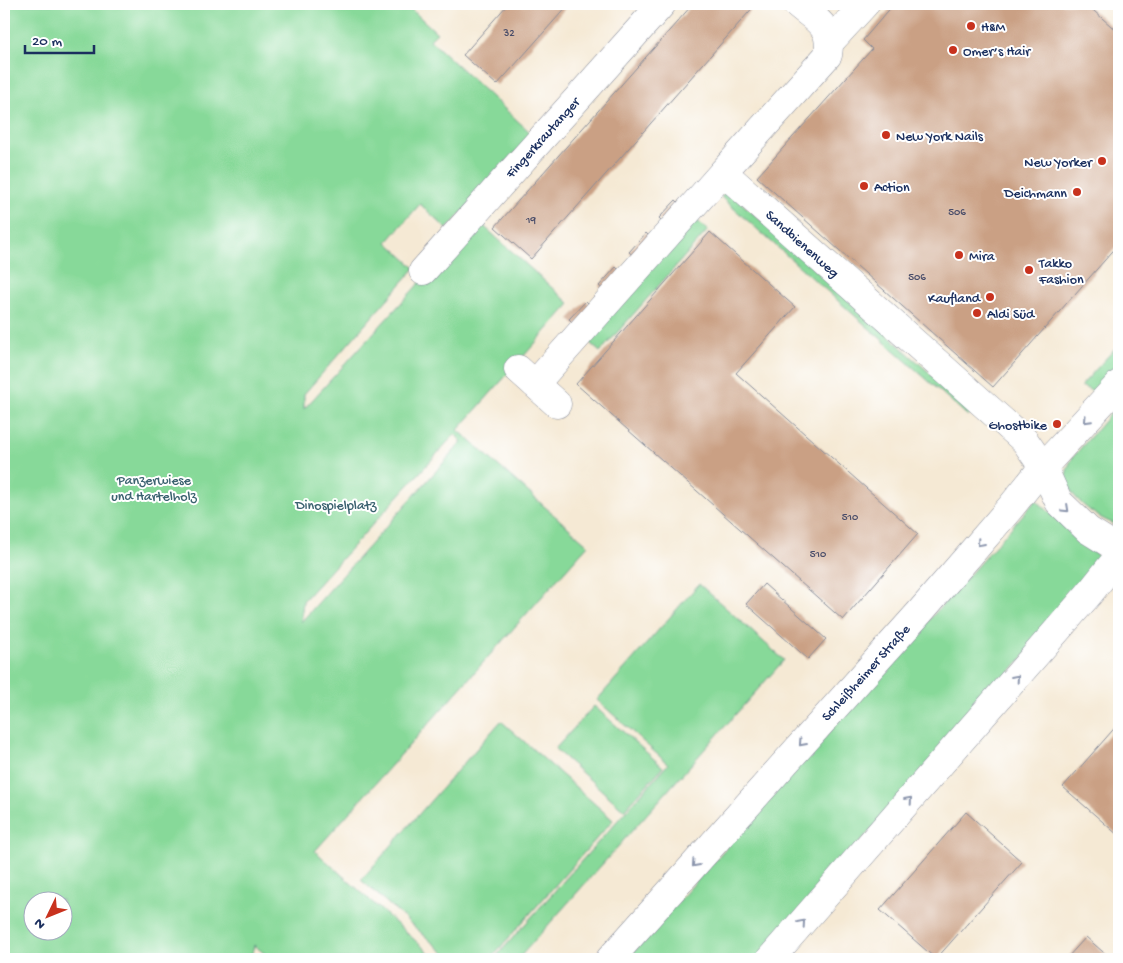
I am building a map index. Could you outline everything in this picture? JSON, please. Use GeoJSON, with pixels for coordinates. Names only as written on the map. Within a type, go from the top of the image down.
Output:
{"type":"FeatureCollection","features":[{"type":"Feature","properties":{"kind":"street","name":"Fingerkrautanger"},"geometry":{"type":"LineString","coordinates":[[423,271],[662,4]]}},
{"type":"Feature","properties":{"kind":"street"},"geometry":{"type":"LineString","coordinates":[[557,404],[526,376],[723,172],[828,55],[830,42],[828,30],[797,4]]}},
{"type":"Feature","properties":{"kind":"street"},"geometry":{"type":"LineString","coordinates":[[830,42],[865,4]]}},
{"type":"Feature","properties":{"kind":"street","name":"Sandbienenweg"},"geometry":{"type":"LineString","coordinates":[[723,172],[1025,441],[1043,467],[1058,502],[1088,530],[1112,545],[1119,546]]}},
{"type":"Feature","properties":{"kind":"street","name":"Schleißheimer Straße"},"geometry":{"type":"LineString","coordinates":[[610,959],[965,560],[1043,467],[1119,384]]}},
{"type":"Feature","properties":{"kind":"street"},"geometry":{"type":"LineString","coordinates":[[770,959],[1088,595],[1119,556]]}},
{"type":"Feature","properties":{"kind":"green space","name":"Panzerwiese und Hartelholz"},"geometry":{"type":"Polygon","coordinates":[[[4,4],[417,4],[412,10],[437,33],[430,40],[532,134],[447,229],[420,204],[387,242],[415,268],[304,394],[304,409],[477,220],[570,304],[458,430],[588,545],[315,851],[436,959],[271,959],[254,945],[251,959],[4,959],[4,4]],[[455,434],[303,601],[301,622],[462,442],[455,434]]]}},
{"type":"Feature","properties":{"kind":"green space"},"geometry":{"type":"Polygon","coordinates":[[[727,190],[973,412],[968,416],[721,197],[727,190]]]}},
{"type":"Feature","properties":{"kind":"green space"},"geometry":{"type":"Polygon","coordinates":[[[695,219],[708,230],[600,352],[591,344],[590,338],[695,219]]]}},
{"type":"Feature","properties":{"kind":"green space"},"geometry":{"type":"Polygon","coordinates":[[[1119,344],[1119,369],[1099,394],[1081,386],[1119,344]]]}},
{"type":"Feature","properties":{"kind":"green space"},"geometry":{"type":"Polygon","coordinates":[[[1119,404],[1119,525],[1096,515],[1082,504],[1071,490],[1066,477],[1073,457],[1119,404]]]}},
{"type":"Feature","properties":{"kind":"green space"},"geometry":{"type":"Polygon","coordinates":[[[1036,500],[1106,563],[757,959],[627,959],[1036,500]]]}},
{"type":"Feature","properties":{"kind":"green space"},"geometry":{"type":"Polygon","coordinates":[[[699,584],[784,660],[518,959],[494,959],[668,764],[597,700],[699,584]]]}},
{"type":"Feature","properties":{"kind":"green space"},"geometry":{"type":"Polygon","coordinates":[[[594,706],[663,767],[624,810],[555,749],[594,706]]]}},
{"type":"Feature","properties":{"kind":"green space"},"geometry":{"type":"Polygon","coordinates":[[[501,721],[613,820],[490,959],[451,959],[361,880],[501,721]]]}},
{"type":"Feature","properties":{"kind":"building"},"geometry":{"type":"Polygon","coordinates":[[[508,4],[569,4],[497,85],[463,55],[508,4]]]}},
{"type":"Feature","properties":{"kind":"building"},"geometry":{"type":"Polygon","coordinates":[[[693,4],[756,4],[531,259],[495,227],[693,4]]]}},
{"type":"Feature","properties":{"kind":"building","name":"Mira"},"geometry":{"type":"Polygon","coordinates":[[[894,4],[1086,4],[1119,33],[1119,244],[993,387],[757,177],[872,49],[863,40],[894,4]]]}},
{"type":"Feature","properties":{"kind":"building"},"geometry":{"type":"Polygon","coordinates":[[[676,200],[683,207],[666,225],[659,218],[676,200]]]}},
{"type":"Feature","properties":{"kind":"building"},"geometry":{"type":"Polygon","coordinates":[[[710,232],[795,307],[736,373],[918,534],[843,620],[576,384],[710,232]]]}},
{"type":"Feature","properties":{"kind":"building"},"geometry":{"type":"Polygon","coordinates":[[[646,233],[653,240],[636,258],[629,252],[646,233]]]}},
{"type":"Feature","properties":{"kind":"building"},"geometry":{"type":"Polygon","coordinates":[[[616,267],[623,274],[606,292],[599,286],[616,267]]]}},
{"type":"Feature","properties":{"kind":"building"},"geometry":{"type":"Polygon","coordinates":[[[586,301],[593,308],[576,326],[569,319],[586,301]]]}},
{"type":"Feature","properties":{"kind":"building"},"geometry":{"type":"Polygon","coordinates":[[[764,584],[826,639],[808,659],[746,604],[764,584]]]}},
{"type":"Feature","properties":{"kind":"building"},"geometry":{"type":"Polygon","coordinates":[[[1119,723],[1119,836],[1063,787],[1119,723]]]}},
{"type":"Feature","properties":{"kind":"building"},"geometry":{"type":"Polygon","coordinates":[[[966,812],[1022,862],[936,959],[880,910],[966,812]]]}},
{"type":"Feature","properties":{"kind":"building"},"geometry":{"type":"Polygon","coordinates":[[[1086,937],[1111,959],[1066,959],[1086,937]]]}},
{"type":"Feature","properties":{"kind":"place","name":"H&M"},"geometry":{"type":"Point","coordinates":[971,26]}},
{"type":"Feature","properties":{"kind":"place","name":"Omer’s Hair"},"geometry":{"type":"Point","coordinates":[953,50]}},
{"type":"Feature","properties":{"kind":"place","name":"New York Nails"},"geometry":{"type":"Point","coordinates":[886,135]}},
{"type":"Feature","properties":{"kind":"place","name":"New Yorker"},"geometry":{"type":"Point","coordinates":[1102,161]}},
{"type":"Feature","properties":{"kind":"place","name":"Action"},"geometry":{"type":"Point","coordinates":[864,186]}},
{"type":"Feature","properties":{"kind":"place","name":"Deichmann"},"geometry":{"type":"Point","coordinates":[1077,192]}},
{"type":"Feature","properties":{"kind":"place","name":"Mira"},"geometry":{"type":"Point","coordinates":[959,255]}},
{"type":"Feature","properties":{"kind":"place","name":"Takko Fashion"},"geometry":{"type":"Point","coordinates":[1029,270]}},
{"type":"Feature","properties":{"kind":"place","name":"Kaufland"},"geometry":{"type":"Point","coordinates":[990,297]}},
{"type":"Feature","properties":{"kind":"place","name":"Aldi Süd"},"geometry":{"type":"Point","coordinates":[977,313]}},
{"type":"Feature","properties":{"kind":"place","name":"Ghostbike"},"geometry":{"type":"Point","coordinates":[1057,424]}},
{"type":"Feature","properties":{"kind":"park label","name":"Dinospielplatz"},"geometry":{"type":"Point","coordinates":[336,504]}}]}
